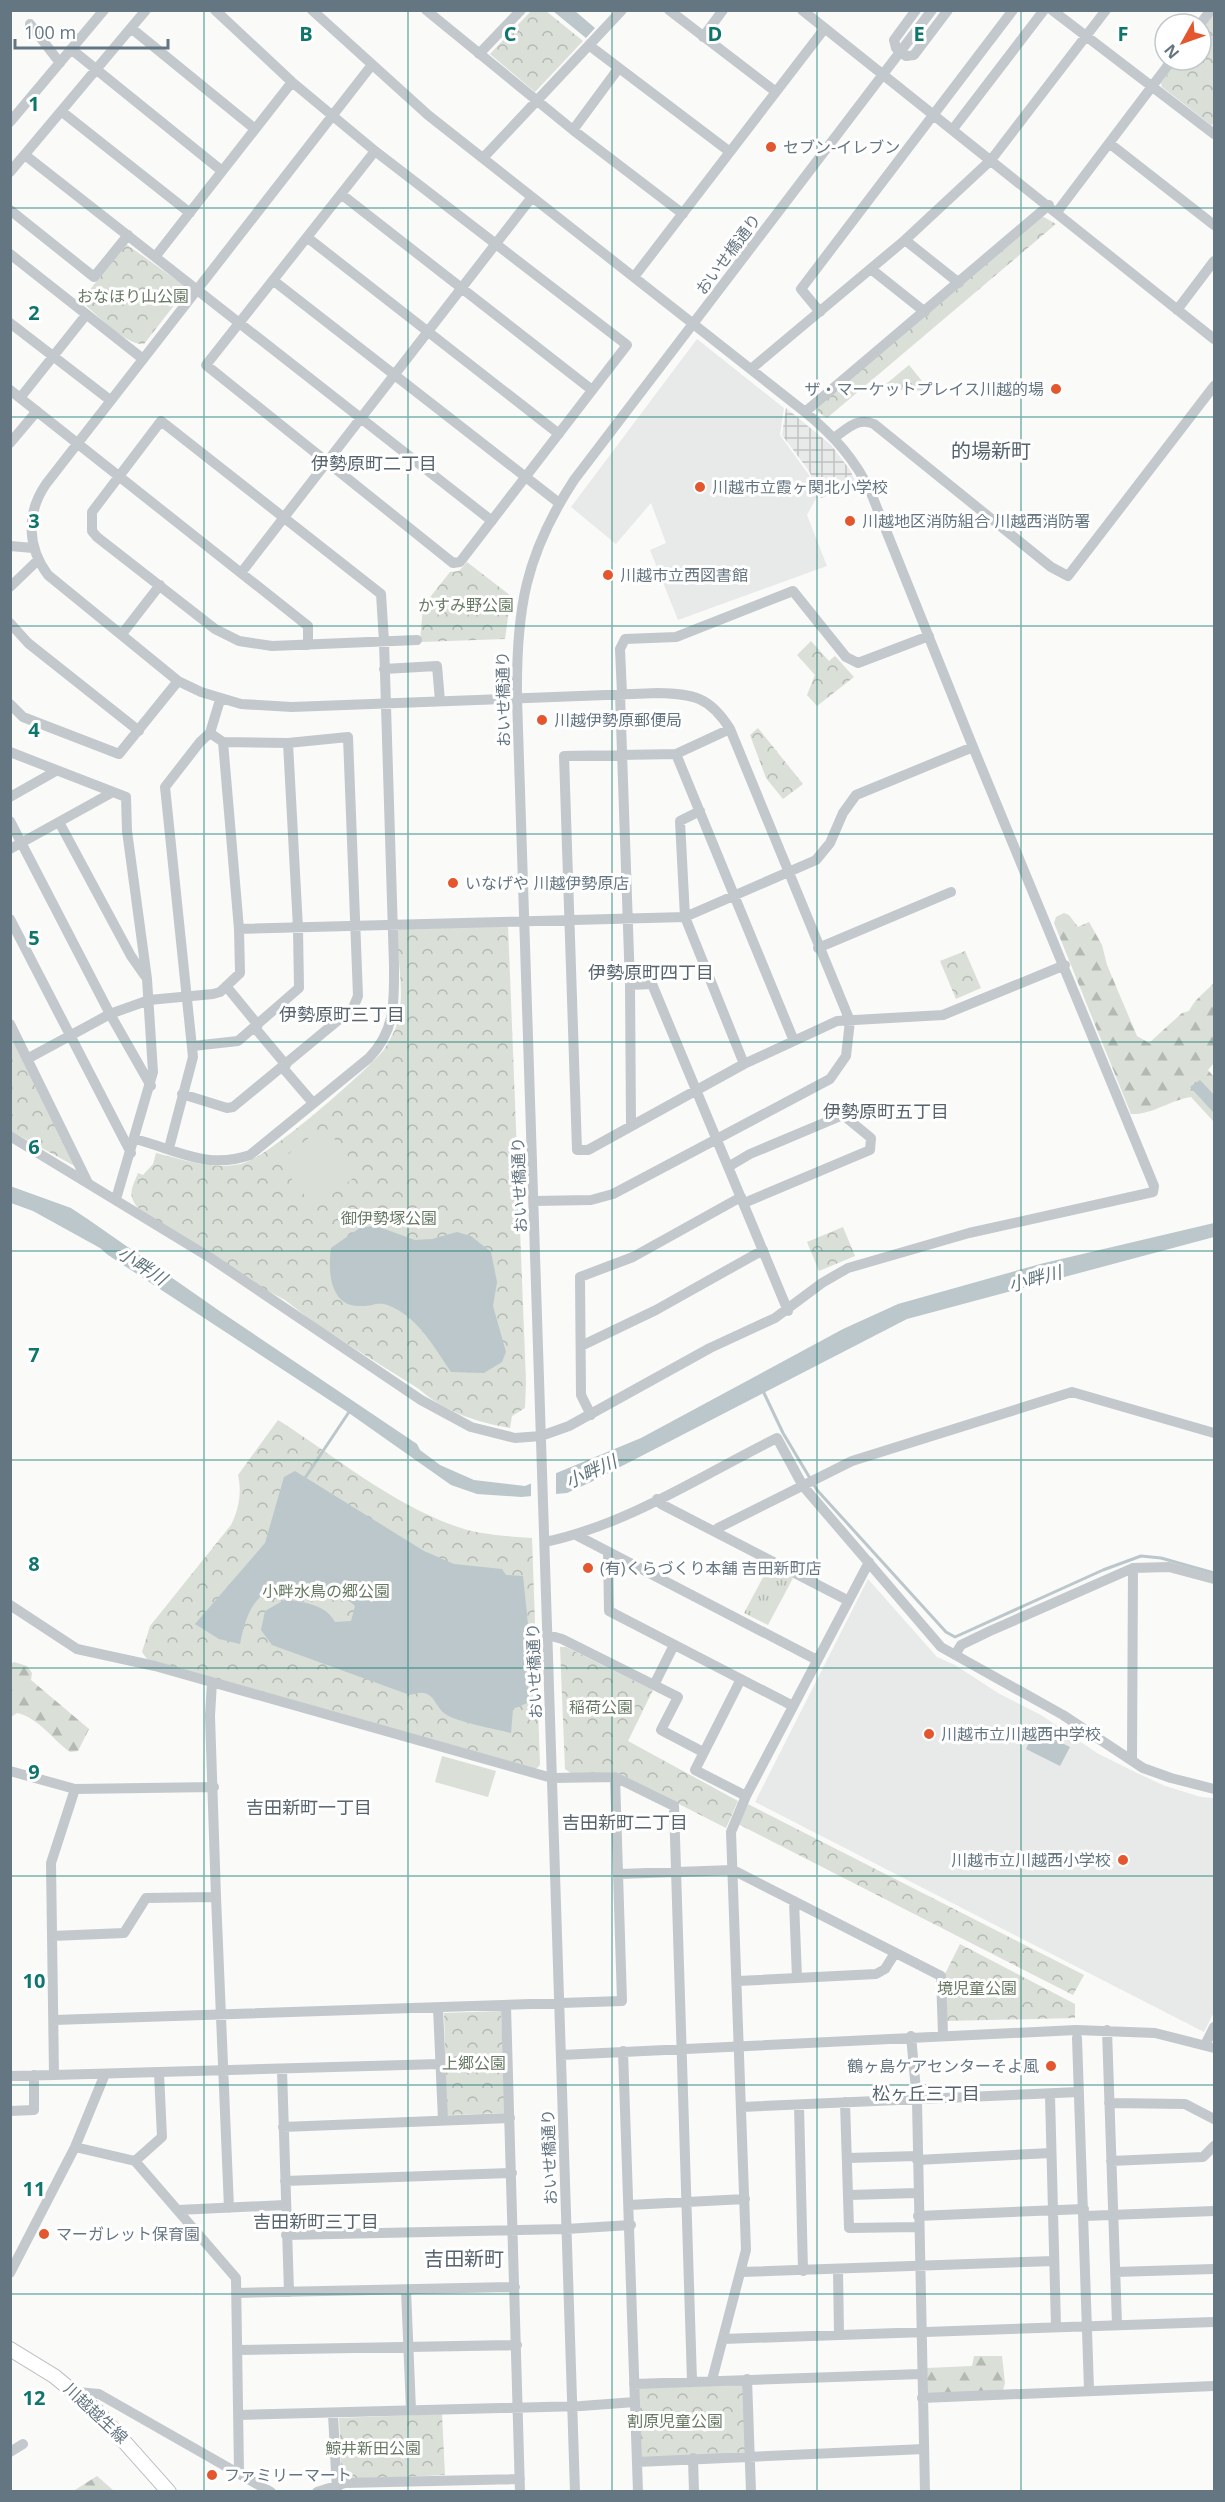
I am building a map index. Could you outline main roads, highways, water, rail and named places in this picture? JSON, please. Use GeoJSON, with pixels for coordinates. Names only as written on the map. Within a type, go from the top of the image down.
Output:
{"type":"FeatureCollection","features":[{"type":"Feature","properties":{"kind":"main road","name":"川越越生線"},"geometry":{"type":"LineString","coordinates":[[10,2349],[77,2392],[112,2426],[169,2492]]}},
{"type":"Feature","properties":{"kind":"water"},"geometry":{"type":"Polygon","coordinates":[[[553,11],[575,11],[595,28],[586,38],[553,11]]]}},
{"type":"Feature","properties":{"kind":"water"},"geometry":{"type":"Polygon","coordinates":[[[1200,1080],[1214,1095],[1214,1113],[1190,1087],[1200,1080]]]}},
{"type":"Feature","properties":{"kind":"water","name":"小畔川"},"geometry":{"type":"Polygon","coordinates":[[[10,1186],[71,1208],[417,1444],[420,1450],[440,1465],[474,1480],[525,1486],[641,1438],[843,1329],[898,1304],[1040,1264],[1214,1223],[1214,1237],[907,1319],[591,1482],[567,1493],[521,1497],[477,1494],[451,1485],[346,1411],[100,1248],[33,1211],[11,1203],[10,1186]]]}},
{"type":"Feature","properties":{"kind":"water"},"geometry":{"type":"Polygon","coordinates":[[[376,1226],[415,1240],[432,1239],[457,1232],[471,1236],[491,1252],[497,1282],[493,1306],[506,1352],[502,1362],[484,1373],[451,1372],[421,1330],[398,1310],[386,1304],[359,1306],[342,1300],[336,1293],[331,1276],[331,1248],[361,1227],[376,1226]]]}},
{"type":"Feature","properties":{"kind":"water"},"geometry":{"type":"Polygon","coordinates":[[[295,1471],[424,1551],[454,1564],[502,1569],[506,1575],[523,1576],[530,1644],[527,1703],[513,1709],[511,1733],[452,1718],[425,1693],[410,1695],[272,1645],[261,1630],[265,1611],[286,1599],[320,1608],[326,1611],[335,1622],[351,1621],[355,1606],[345,1599],[335,1601],[285,1589],[272,1591],[262,1596],[253,1606],[240,1644],[219,1639],[195,1624],[265,1543],[284,1477],[295,1471]]]}},
{"type":"Feature","properties":{"kind":"water"},"geometry":{"type":"Polygon","coordinates":[[[1035,1730],[1070,1747],[1060,1766],[1026,1749],[1035,1730]]]}},
{"type":"Feature","properties":{"kind":"waterway"},"geometry":{"type":"LineString","coordinates":[[764,1393],[783,1433],[817,1490],[946,1632],[955,1637],[1103,1570],[1141,1556],[1161,1558],[1214,1573]]}},
{"type":"Feature","properties":{"kind":"waterway"},"geometry":{"type":"LineString","coordinates":[[305,1478],[349,1412]]}},
{"type":"Feature","properties":{"kind":"place","name":"セブン-イレブン"},"geometry":{"type":"Point","coordinates":[771,147]}},
{"type":"Feature","properties":{"kind":"place","name":"ザ・マーケットプレイス川越的場"},"geometry":{"type":"Point","coordinates":[1056,389]}},
{"type":"Feature","properties":{"kind":"place","name":"川越市立霞ヶ関北小学校"},"geometry":{"type":"Point","coordinates":[700,487]}},
{"type":"Feature","properties":{"kind":"place","name":"川越地区消防組合 川越西消防署"},"geometry":{"type":"Point","coordinates":[850,521]}},
{"type":"Feature","properties":{"kind":"place","name":"川越市立西図書館"},"geometry":{"type":"Point","coordinates":[608,575]}},
{"type":"Feature","properties":{"kind":"place","name":"川越伊勢原郵便局"},"geometry":{"type":"Point","coordinates":[542,720]}},
{"type":"Feature","properties":{"kind":"place","name":"いなげや 川越伊勢原店"},"geometry":{"type":"Point","coordinates":[453,883]}},
{"type":"Feature","properties":{"kind":"place","name":"(有)くらづくり本舗 吉田新町店"},"geometry":{"type":"Point","coordinates":[588,1568]}},
{"type":"Feature","properties":{"kind":"place","name":"川越市立川越西中学校"},"geometry":{"type":"Point","coordinates":[929,1734]}},
{"type":"Feature","properties":{"kind":"place","name":"川越市立川越西小学校"},"geometry":{"type":"Point","coordinates":[1123,1860]}},
{"type":"Feature","properties":{"kind":"place","name":"鶴ヶ島ケアセンターそよ風"},"geometry":{"type":"Point","coordinates":[1051,2066]}},
{"type":"Feature","properties":{"kind":"place","name":"マーガレット保育園"},"geometry":{"type":"Point","coordinates":[44,2234]}},
{"type":"Feature","properties":{"kind":"place","name":"ファミリーマート"},"geometry":{"type":"Point","coordinates":[212,2475]}},
{"type":"Feature","properties":{"kind":"district","name":"的場新町"},"geometry":{"type":"Point","coordinates":[991,451]}},
{"type":"Feature","properties":{"kind":"district","name":"伊勢原町二丁目"},"geometry":{"type":"Point","coordinates":[374,464]}},
{"type":"Feature","properties":{"kind":"district","name":"伊勢原町四丁目"},"geometry":{"type":"Point","coordinates":[651,973]}},
{"type":"Feature","properties":{"kind":"district","name":"伊勢原町三丁目"},"geometry":{"type":"Point","coordinates":[342,1015]}},
{"type":"Feature","properties":{"kind":"district","name":"伊勢原町五丁目"},"geometry":{"type":"Point","coordinates":[886,1112]}},
{"type":"Feature","properties":{"kind":"district","name":"吉田新町一丁目"},"geometry":{"type":"Point","coordinates":[309,1808]}},
{"type":"Feature","properties":{"kind":"district","name":"吉田新町二丁目"},"geometry":{"type":"Point","coordinates":[625,1823]}},
{"type":"Feature","properties":{"kind":"district","name":"松ヶ丘三丁目"},"geometry":{"type":"Point","coordinates":[926,2094]}},
{"type":"Feature","properties":{"kind":"district","name":"吉田新町三丁目"},"geometry":{"type":"Point","coordinates":[316,2222]}},
{"type":"Feature","properties":{"kind":"district","name":"吉田新町"},"geometry":{"type":"Point","coordinates":[464,2259]}},
{"type":"Feature","properties":{"kind":"park label","name":"おなほり山公園"},"geometry":{"type":"Point","coordinates":[133,296]}},
{"type":"Feature","properties":{"kind":"park label","name":"かすみ野公園"},"geometry":{"type":"Point","coordinates":[466,605]}},
{"type":"Feature","properties":{"kind":"park label","name":"御伊勢塚公園"},"geometry":{"type":"Point","coordinates":[389,1218]}},
{"type":"Feature","properties":{"kind":"park label","name":"小畔水鳥の郷公園"},"geometry":{"type":"Point","coordinates":[326,1591]}},
{"type":"Feature","properties":{"kind":"park label","name":"稲荷公園"},"geometry":{"type":"Point","coordinates":[601,1707]}},
{"type":"Feature","properties":{"kind":"park label","name":"境児童公園"},"geometry":{"type":"Point","coordinates":[977,1988]}},
{"type":"Feature","properties":{"kind":"park label","name":"上郷公園"},"geometry":{"type":"Point","coordinates":[474,2063]}},
{"type":"Feature","properties":{"kind":"park label","name":"割原児童公園"},"geometry":{"type":"Point","coordinates":[675,2421]}},
{"type":"Feature","properties":{"kind":"park label","name":"鯨井新田公園"},"geometry":{"type":"Point","coordinates":[373,2448]}}]}
